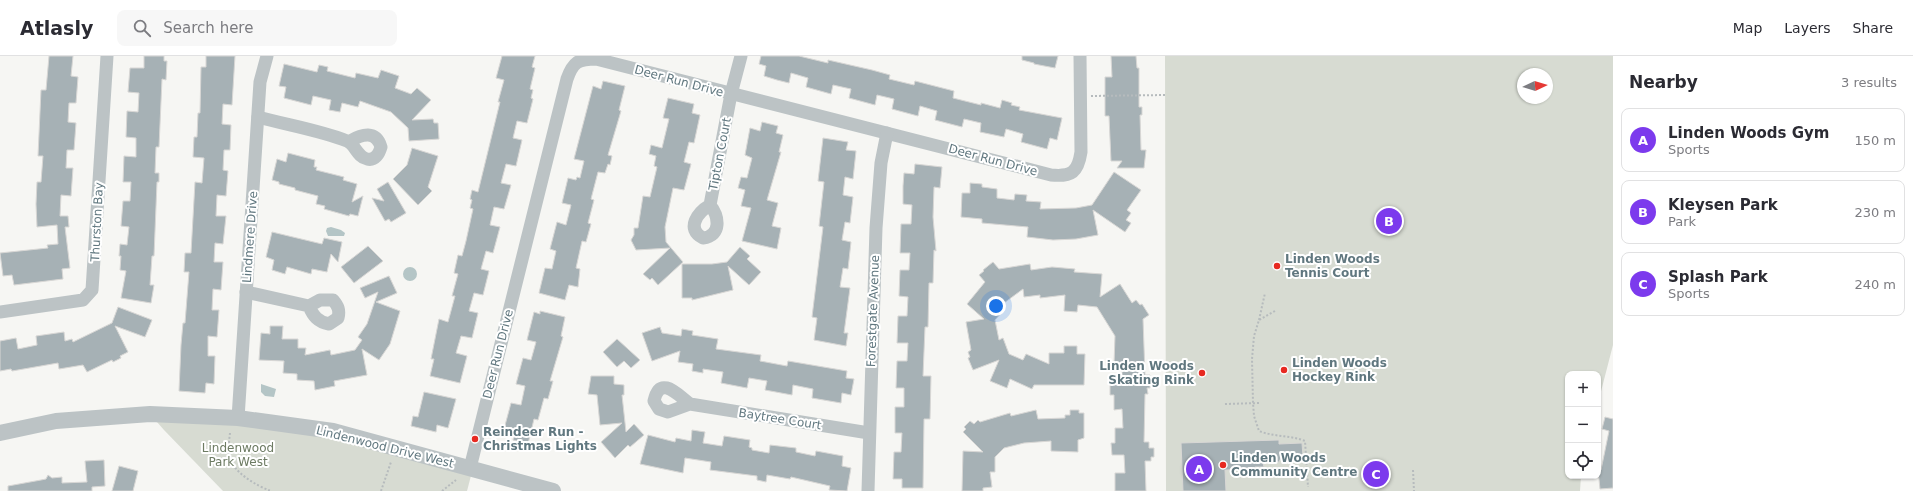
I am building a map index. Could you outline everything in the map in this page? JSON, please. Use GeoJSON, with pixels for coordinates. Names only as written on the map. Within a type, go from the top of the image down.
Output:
{"type":"FeatureCollection","features":[{"type":"Feature","properties":{"kind":"street","name":"Thurston Bay"},"geometry":{"type":"LineString","coordinates":[[0,312],[83,300],[92,290],[107,56]]}},
{"type":"Feature","properties":{"kind":"street","name":"Lindmere Drive"},"geometry":{"type":"LineString","coordinates":[[238,418],[260,82],[267,56]]}},
{"type":"Feature","properties":{"kind":"street","name":"Tipton Court"},"geometry":{"type":"LineString","coordinates":[[710,205],[731,94],[741,56]]}},
{"type":"Feature","properties":{"kind":"street","name":"Deer Run Drive"},"geometry":{"type":"LineString","coordinates":[[470,468],[572,67],[585,59],[596,59],[1051,176],[1061,176],[1072,174],[1079,165],[1081,152],[1080,56]]}},
{"type":"Feature","properties":{"kind":"street"},"geometry":{"type":"LineString","coordinates":[[258,117],[350,141]]}},
{"type":"Feature","properties":{"kind":"street","name":"Forestgate Avenue"},"geometry":{"type":"LineString","coordinates":[[868,491],[876,228],[881,163],[887,133]]}},
{"type":"Feature","properties":{"kind":"street"},"geometry":{"type":"LineString","coordinates":[[246,292],[309,306]]}},
{"type":"Feature","properties":{"kind":"street","name":"Baytree Court"},"geometry":{"type":"LineString","coordinates":[[690,404],[869,433]]}},
{"type":"Feature","properties":{"kind":"street","name":"Lindenwood Drive West"},"geometry":{"type":"LineString","coordinates":[[0,433],[56,421],[150,414],[238,418],[333,431],[550,491]]}},
{"type":"Feature","properties":{"kind":"path"},"geometry":{"type":"LineString","coordinates":[[1080,96],[1165,95]]}},
{"type":"Feature","properties":{"kind":"path"},"geometry":{"type":"LineString","coordinates":[[1265,293],[1254,336],[1252,359],[1252,403],[1254,416],[1260,431],[1271,435],[1296,438],[1305,441],[1308,487]]}},
{"type":"Feature","properties":{"kind":"path"},"geometry":{"type":"LineString","coordinates":[[1259,320],[1275,311]]}},
{"type":"Feature","properties":{"kind":"path"},"geometry":{"type":"LineString","coordinates":[[1225,404],[1260,403]]}},
{"type":"Feature","properties":{"kind":"path"},"geometry":{"type":"LineString","coordinates":[[230,433],[230,458],[234,465],[244,475],[271,491]]}},
{"type":"Feature","properties":{"kind":"path"},"geometry":{"type":"LineString","coordinates":[[381,491],[391,462]]}},
{"type":"Feature","properties":{"kind":"path"},"geometry":{"type":"LineString","coordinates":[[1413,470],[1414,491]]}},
{"type":"Feature","properties":{"kind":"path"},"geometry":{"type":"LineString","coordinates":[[442,491],[456,480]]}},
{"type":"Feature","properties":{"kind":"green space"},"geometry":{"type":"Polygon","coordinates":[[[1165,56],[1613,56],[1613,345],[1601,391],[1601,371],[1565,371],[1565,479],[1581,479],[1580,491],[1166,491],[1165,56]]]}},
{"type":"Feature","properties":{"kind":"green space","name":"Lindenwood Park West"},"geometry":{"type":"Polygon","coordinates":[[[150,414],[238,418],[473,468],[467,491],[223,491],[150,414]]]}},
{"type":"Feature","properties":{"kind":"shaded area"},"geometry":{"type":"Polygon","coordinates":[[[331,227],[341,230],[345,233],[344,236],[328,236],[326,231],[327,228],[331,227]]]}},
{"type":"Feature","properties":{"kind":"shaded area"},"geometry":{"type":"Polygon","coordinates":[[[407,267],[413,267],[417,271],[417,277],[413,281],[407,281],[403,277],[403,271],[407,267]]]}},
{"type":"Feature","properties":{"kind":"shaded area"},"geometry":{"type":"Polygon","coordinates":[[[261,384],[276,389],[274,397],[265,396],[261,392],[261,384]]]}},
{"type":"Feature","properties":{"kind":"building"},"geometry":{"type":"Polygon","coordinates":[[[49,56],[73,56],[71,76],[78,77],[76,103],[69,103],[68,122],[76,123],[74,150],[67,150],[66,168],[73,168],[71,196],[61,195],[60,216],[68,216],[69,227],[65,227],[70,268],[62,269],[63,279],[14,285],[12,275],[3,276],[0,253],[48,248],[47,245],[58,244],[57,225],[37,227],[37,182],[41,182],[43,156],[38,156],[41,90],[46,90],[49,56]]]}},
{"type":"Feature","properties":{"kind":"building"},"geometry":{"type":"Polygon","coordinates":[[[144,56],[164,56],[164,61],[167,61],[166,80],[162,79],[159,147],[156,147],[155,173],[159,173],[159,182],[157,182],[154,256],[152,256],[150,285],[154,285],[151,303],[121,298],[126,271],[120,270],[121,256],[119,256],[120,244],[127,245],[129,227],[121,226],[123,201],[130,201],[131,182],[123,182],[124,156],[136,157],[136,138],[126,137],[127,111],[138,112],[139,93],[128,92],[130,68],[144,68],[144,56]]]}},
{"type":"Feature","properties":{"kind":"building"},"geometry":{"type":"Polygon","coordinates":[[[206,56],[235,56],[232,105],[223,104],[222,124],[231,125],[230,150],[224,150],[223,170],[228,171],[226,196],[217,195],[216,216],[226,216],[223,244],[215,243],[214,262],[223,262],[221,290],[213,289],[212,310],[219,310],[217,337],[208,336],[208,356],[215,356],[214,384],[206,383],[205,393],[179,391],[181,345],[183,323],[185,323],[189,272],[184,272],[185,253],[191,253],[195,182],[202,183],[204,158],[193,157],[194,137],[197,137],[198,113],[200,113],[201,67],[206,67],[206,56]]]}},
{"type":"Feature","properties":{"kind":"building"},"geometry":{"type":"Polygon","coordinates":[[[502,56],[535,56],[532,67],[535,68],[530,89],[533,90],[531,98],[533,99],[527,123],[517,121],[513,138],[522,140],[516,166],[506,164],[501,183],[511,185],[504,209],[494,207],[490,225],[500,227],[493,253],[486,251],[481,269],[489,271],[483,295],[474,293],[469,311],[478,313],[472,338],[461,336],[456,353],[467,356],[460,383],[430,376],[434,359],[431,359],[439,319],[448,322],[455,296],[452,296],[458,274],[454,273],[458,255],[462,256],[473,209],[470,208],[472,190],[478,192],[500,102],[498,102],[504,80],[496,78],[502,56]]]}},
{"type":"Feature","properties":{"kind":"building"},"geometry":{"type":"Polygon","coordinates":[[[761,56],[799,56],[828,63],[828,60],[890,75],[889,79],[914,85],[915,81],[954,91],[953,98],[981,105],[981,103],[1000,108],[1002,100],[1012,103],[1011,105],[1020,107],[1019,110],[1062,118],[1057,140],[1050,138],[1047,149],[1021,142],[1023,134],[1006,129],[1004,137],[980,132],[981,123],[964,119],[962,127],[935,120],[937,111],[920,106],[918,116],[892,109],[894,99],[877,95],[875,105],[849,98],[851,89],[833,85],[831,94],[806,87],[808,78],[791,73],[789,83],[777,80],[764,76],[766,66],[759,64],[761,56]]]}},
{"type":"Feature","properties":{"kind":"building"},"geometry":{"type":"Polygon","coordinates":[[[1022,56],[1058,56],[1055,68],[1022,60],[1022,56]]]}},
{"type":"Feature","properties":{"kind":"building"},"geometry":{"type":"Polygon","coordinates":[[[1111,56],[1136,56],[1137,68],[1139,68],[1139,107],[1142,107],[1142,115],[1140,115],[1141,150],[1146,150],[1144,168],[1117,168],[1122,161],[1111,161],[1109,116],[1105,116],[1105,77],[1112,77],[1111,56]]]}},
{"type":"Feature","properties":{"kind":"building"},"geometry":{"type":"Polygon","coordinates":[[[284,64],[317,72],[319,65],[328,67],[327,71],[355,78],[356,73],[378,78],[381,70],[399,76],[395,88],[411,94],[417,88],[431,100],[412,120],[433,119],[434,123],[438,123],[439,139],[409,141],[408,128],[391,112],[360,101],[358,107],[342,103],[340,112],[329,110],[331,100],[313,96],[311,105],[284,98],[286,87],[279,86],[284,64]]]}},
{"type":"Feature","properties":{"kind":"building"},"geometry":{"type":"Polygon","coordinates":[[[603,81],[625,86],[619,110],[621,111],[608,155],[612,156],[610,165],[608,164],[605,173],[598,172],[591,199],[594,200],[588,223],[591,224],[586,242],[582,241],[576,268],[580,269],[578,287],[569,285],[565,300],[539,293],[545,268],[552,269],[556,251],[550,249],[557,222],[566,225],[571,205],[562,203],[568,178],[576,180],[577,177],[580,178],[584,161],[574,159],[593,86],[601,89],[603,81]]]}},
{"type":"Feature","properties":{"kind":"building"},"geometry":{"type":"Polygon","coordinates":[[[668,98],[694,104],[692,113],[700,115],[694,143],[689,142],[684,162],[691,164],[684,190],[673,188],[665,227],[666,242],[683,262],[658,285],[652,278],[650,280],[643,274],[670,248],[636,250],[631,240],[634,235],[634,228],[638,228],[643,196],[650,197],[657,167],[654,166],[656,156],[649,154],[651,145],[662,148],[669,119],[663,118],[668,98]]]}},
{"type":"Feature","properties":{"kind":"building"},"geometry":{"type":"Polygon","coordinates":[[[762,122],[778,126],[776,133],[783,135],[779,152],[781,152],[767,200],[778,203],[772,226],[781,228],[777,249],[742,241],[751,208],[741,206],[745,190],[738,188],[741,177],[747,178],[752,158],[745,155],[750,128],[760,131],[762,122]]]}},
{"type":"Feature","properties":{"kind":"building"},"geometry":{"type":"Polygon","coordinates":[[[823,138],[848,142],[846,150],[856,151],[853,179],[845,177],[843,195],[853,197],[850,223],[845,222],[842,240],[851,242],[848,269],[843,268],[840,287],[850,288],[844,333],[848,333],[846,346],[814,340],[817,318],[812,317],[823,227],[819,226],[824,182],[818,181],[823,138]]]}},
{"type":"Feature","properties":{"kind":"building"},"geometry":{"type":"Polygon","coordinates":[[[412,148],[438,156],[428,187],[432,191],[418,205],[393,179],[407,165],[412,148]]]}},
{"type":"Feature","properties":{"kind":"building"},"geometry":{"type":"Polygon","coordinates":[[[288,153],[315,160],[314,167],[317,167],[316,170],[344,177],[343,180],[357,184],[352,202],[363,196],[358,216],[350,214],[349,216],[324,209],[325,206],[316,204],[318,196],[295,190],[295,188],[279,184],[279,182],[272,180],[277,159],[286,162],[288,153]]]}},
{"type":"Feature","properties":{"kind":"building"},"geometry":{"type":"Polygon","coordinates":[[[915,164],[942,167],[940,188],[934,187],[933,217],[936,251],[934,250],[933,283],[929,283],[928,327],[925,327],[923,376],[931,376],[930,419],[924,419],[923,488],[902,488],[902,479],[893,479],[894,452],[901,452],[902,433],[895,433],[895,407],[904,407],[904,388],[896,388],[897,361],[907,361],[908,343],[897,343],[898,316],[907,316],[908,297],[899,296],[900,270],[909,270],[910,253],[900,253],[901,224],[911,224],[912,205],[903,204],[903,186],[904,173],[914,174],[915,164]]]}},
{"type":"Feature","properties":{"kind":"building"},"geometry":{"type":"Polygon","coordinates":[[[1114,172],[1141,190],[1127,210],[1131,213],[1126,220],[1131,223],[1125,232],[1093,210],[1098,235],[1076,239],[1053,240],[1027,237],[1028,227],[982,223],[982,219],[961,217],[962,193],[970,193],[970,183],[982,184],[982,187],[997,189],[997,198],[1014,200],[1015,194],[1027,195],[1026,201],[1041,202],[1040,209],[1076,208],[1092,205],[1114,172]]]}},
{"type":"Feature","properties":{"kind":"building"},"geometry":{"type":"Polygon","coordinates":[[[388,182],[406,213],[391,222],[389,219],[385,221],[372,198],[384,201],[377,189],[388,182]]]}},
{"type":"Feature","properties":{"kind":"building"},"geometry":{"type":"Polygon","coordinates":[[[272,232],[322,244],[324,238],[342,242],[338,262],[331,254],[327,272],[312,269],[311,274],[287,267],[285,274],[272,270],[274,260],[266,257],[272,232]]]}},
{"type":"Feature","properties":{"kind":"building"},"geometry":{"type":"Polygon","coordinates":[[[368,246],[383,261],[354,283],[341,267],[368,246]]]}},
{"type":"Feature","properties":{"kind":"building"},"geometry":{"type":"Polygon","coordinates":[[[740,247],[750,256],[747,259],[761,272],[749,285],[728,266],[733,290],[692,300],[692,298],[682,298],[682,264],[712,264],[727,262],[740,247]]]}},
{"type":"Feature","properties":{"kind":"building"},"geometry":{"type":"Polygon","coordinates":[[[993,262],[999,269],[1030,264],[1031,270],[1052,267],[1075,269],[1074,272],[1102,274],[1100,297],[1120,284],[1132,303],[1136,300],[1140,305],[1142,304],[1149,315],[1143,319],[1145,375],[1150,375],[1150,388],[1147,388],[1148,394],[1145,394],[1144,442],[1149,442],[1149,448],[1154,448],[1154,457],[1151,457],[1151,461],[1145,461],[1146,491],[1115,491],[1115,473],[1125,473],[1124,455],[1112,455],[1111,443],[1115,443],[1115,428],[1123,428],[1122,409],[1114,410],[1114,395],[1110,395],[1110,382],[1122,382],[1122,364],[1114,364],[1115,336],[1097,307],[1078,305],[1077,312],[1064,311],[1065,295],[1040,298],[1040,295],[1024,297],[1023,289],[1000,306],[1004,310],[995,320],[999,340],[1003,338],[1009,354],[1023,360],[1026,354],[1049,364],[1049,353],[1064,353],[1064,346],[1077,346],[1077,354],[1085,354],[1084,385],[1034,385],[1032,389],[1010,379],[1007,388],[990,381],[999,360],[973,370],[968,358],[970,357],[968,352],[971,350],[966,322],[984,319],[967,304],[985,282],[979,275],[993,262]]]}},
{"type":"Feature","properties":{"kind":"building"},"geometry":{"type":"Polygon","coordinates":[[[389,276],[397,293],[376,302],[400,311],[390,344],[379,360],[362,349],[367,375],[334,381],[335,386],[315,390],[314,381],[297,380],[297,374],[283,373],[284,361],[259,360],[261,333],[270,334],[270,326],[283,326],[282,339],[298,339],[298,348],[306,348],[305,355],[330,350],[331,355],[355,350],[362,340],[358,337],[367,324],[378,292],[365,298],[360,288],[389,276]]]}},
{"type":"Feature","properties":{"kind":"building"},"geometry":{"type":"Polygon","coordinates":[[[118,307],[152,320],[145,337],[115,326],[128,352],[120,356],[121,358],[113,362],[112,360],[87,372],[83,365],[59,369],[58,363],[12,371],[11,369],[0,371],[0,341],[16,338],[18,349],[37,345],[36,336],[64,332],[65,341],[72,339],[73,342],[112,323],[118,307]]]}},
{"type":"Feature","properties":{"kind":"building"},"geometry":{"type":"Polygon","coordinates":[[[540,311],[565,317],[561,336],[563,337],[550,381],[553,381],[548,399],[544,398],[538,420],[534,419],[528,444],[513,440],[515,431],[504,429],[511,403],[521,405],[525,386],[516,384],[523,358],[531,360],[536,342],[527,340],[534,312],[540,314],[540,311]]]}},
{"type":"Feature","properties":{"kind":"building"},"geometry":{"type":"Polygon","coordinates":[[[660,327],[662,333],[681,336],[682,329],[693,331],[692,335],[718,339],[716,349],[761,355],[760,361],[787,366],[788,361],[847,371],[846,378],[854,379],[851,395],[842,393],[841,403],[812,398],[813,389],[793,385],[792,395],[765,390],[767,381],[749,378],[747,388],[721,383],[723,372],[703,369],[703,373],[692,371],[693,364],[678,362],[680,351],[652,361],[642,333],[660,327]]]}},
{"type":"Feature","properties":{"kind":"building"},"geometry":{"type":"Polygon","coordinates":[[[617,339],[640,360],[631,368],[624,361],[617,367],[603,352],[617,339]]]}},
{"type":"Feature","properties":{"kind":"building"},"geometry":{"type":"Polygon","coordinates":[[[591,376],[614,376],[614,384],[624,385],[624,395],[622,395],[626,432],[634,424],[644,435],[630,447],[628,445],[615,458],[601,442],[622,423],[600,425],[597,395],[588,394],[591,376]]]}},
{"type":"Feature","properties":{"kind":"building"},"geometry":{"type":"Polygon","coordinates":[[[424,392],[456,399],[448,428],[437,425],[436,432],[411,426],[413,416],[418,417],[424,392]]]}},
{"type":"Feature","properties":{"kind":"building"},"geometry":{"type":"Polygon","coordinates":[[[1036,410],[1038,419],[1065,418],[1065,415],[1070,415],[1070,410],[1079,410],[1079,413],[1084,413],[1084,438],[1078,440],[1078,452],[1051,451],[1051,441],[1024,443],[1004,448],[995,457],[995,472],[990,472],[992,487],[983,488],[983,491],[962,491],[963,451],[983,452],[963,432],[966,429],[964,427],[970,421],[974,424],[978,420],[980,422],[1010,413],[1011,416],[1036,410]]]}},
{"type":"Feature","properties":{"kind":"building"},"geometry":{"type":"Polygon","coordinates":[[[1605,417],[1613,419],[1613,488],[1600,489],[1599,479],[1601,479],[1601,470],[1609,431],[1602,429],[1605,417]]]}},
{"type":"Feature","properties":{"kind":"building"},"geometry":{"type":"Polygon","coordinates":[[[692,430],[705,432],[703,443],[722,446],[724,436],[750,440],[749,447],[752,448],[752,450],[769,453],[770,445],[796,448],[796,452],[815,456],[816,451],[843,456],[842,466],[851,468],[847,491],[829,490],[830,486],[791,477],[790,479],[767,475],[766,482],[757,480],[757,476],[710,470],[711,462],[685,458],[683,473],[640,464],[648,435],[675,442],[676,438],[691,441],[692,430]]]}},
{"type":"Feature","properties":{"kind":"building","name":"Linden Woods Community Centre"},"geometry":{"type":"Polygon","coordinates":[[[1279,440],[1279,444],[1302,443],[1303,457],[1281,458],[1279,462],[1263,463],[1264,467],[1255,467],[1254,469],[1225,470],[1226,491],[1183,491],[1181,443],[1279,440]]]}},
{"type":"Feature","properties":{"kind":"building"},"geometry":{"type":"Polygon","coordinates":[[[104,460],[105,486],[92,487],[92,491],[8,491],[8,486],[46,479],[48,475],[52,478],[62,477],[62,483],[87,482],[85,461],[104,460]]]}},
{"type":"Feature","properties":{"kind":"building"},"geometry":{"type":"Polygon","coordinates":[[[119,466],[138,471],[133,491],[112,491],[119,466]]]}},
{"type":"Feature","properties":{"kind":"place","name":"Kleysen Park"},"geometry":{"type":"Point","coordinates":[1389,221]}},
{"type":"Feature","properties":{"kind":"place","name":"Linden Woods Tennis Court"},"geometry":{"type":"Point","coordinates":[1277,266]}},
{"type":"Feature","properties":{"kind":"place","name":"Linden Woods Hockey Rink"},"geometry":{"type":"Point","coordinates":[1284,370]}},
{"type":"Feature","properties":{"kind":"place","name":"Linden Woods Skating Rink"},"geometry":{"type":"Point","coordinates":[1202,373]}},
{"type":"Feature","properties":{"kind":"place","name":"Reindeer Run - Christmas Lights"},"geometry":{"type":"Point","coordinates":[475,439]}},
{"type":"Feature","properties":{"kind":"place","name":"Linden Woods Community Centre"},"geometry":{"type":"Point","coordinates":[1223,465]}},
{"type":"Feature","properties":{"kind":"place","name":"Linden Woods Gym"},"geometry":{"type":"Point","coordinates":[1199,469]}},
{"type":"Feature","properties":{"kind":"place","name":"Splash Park"},"geometry":{"type":"Point","coordinates":[1376,474]}}]}
